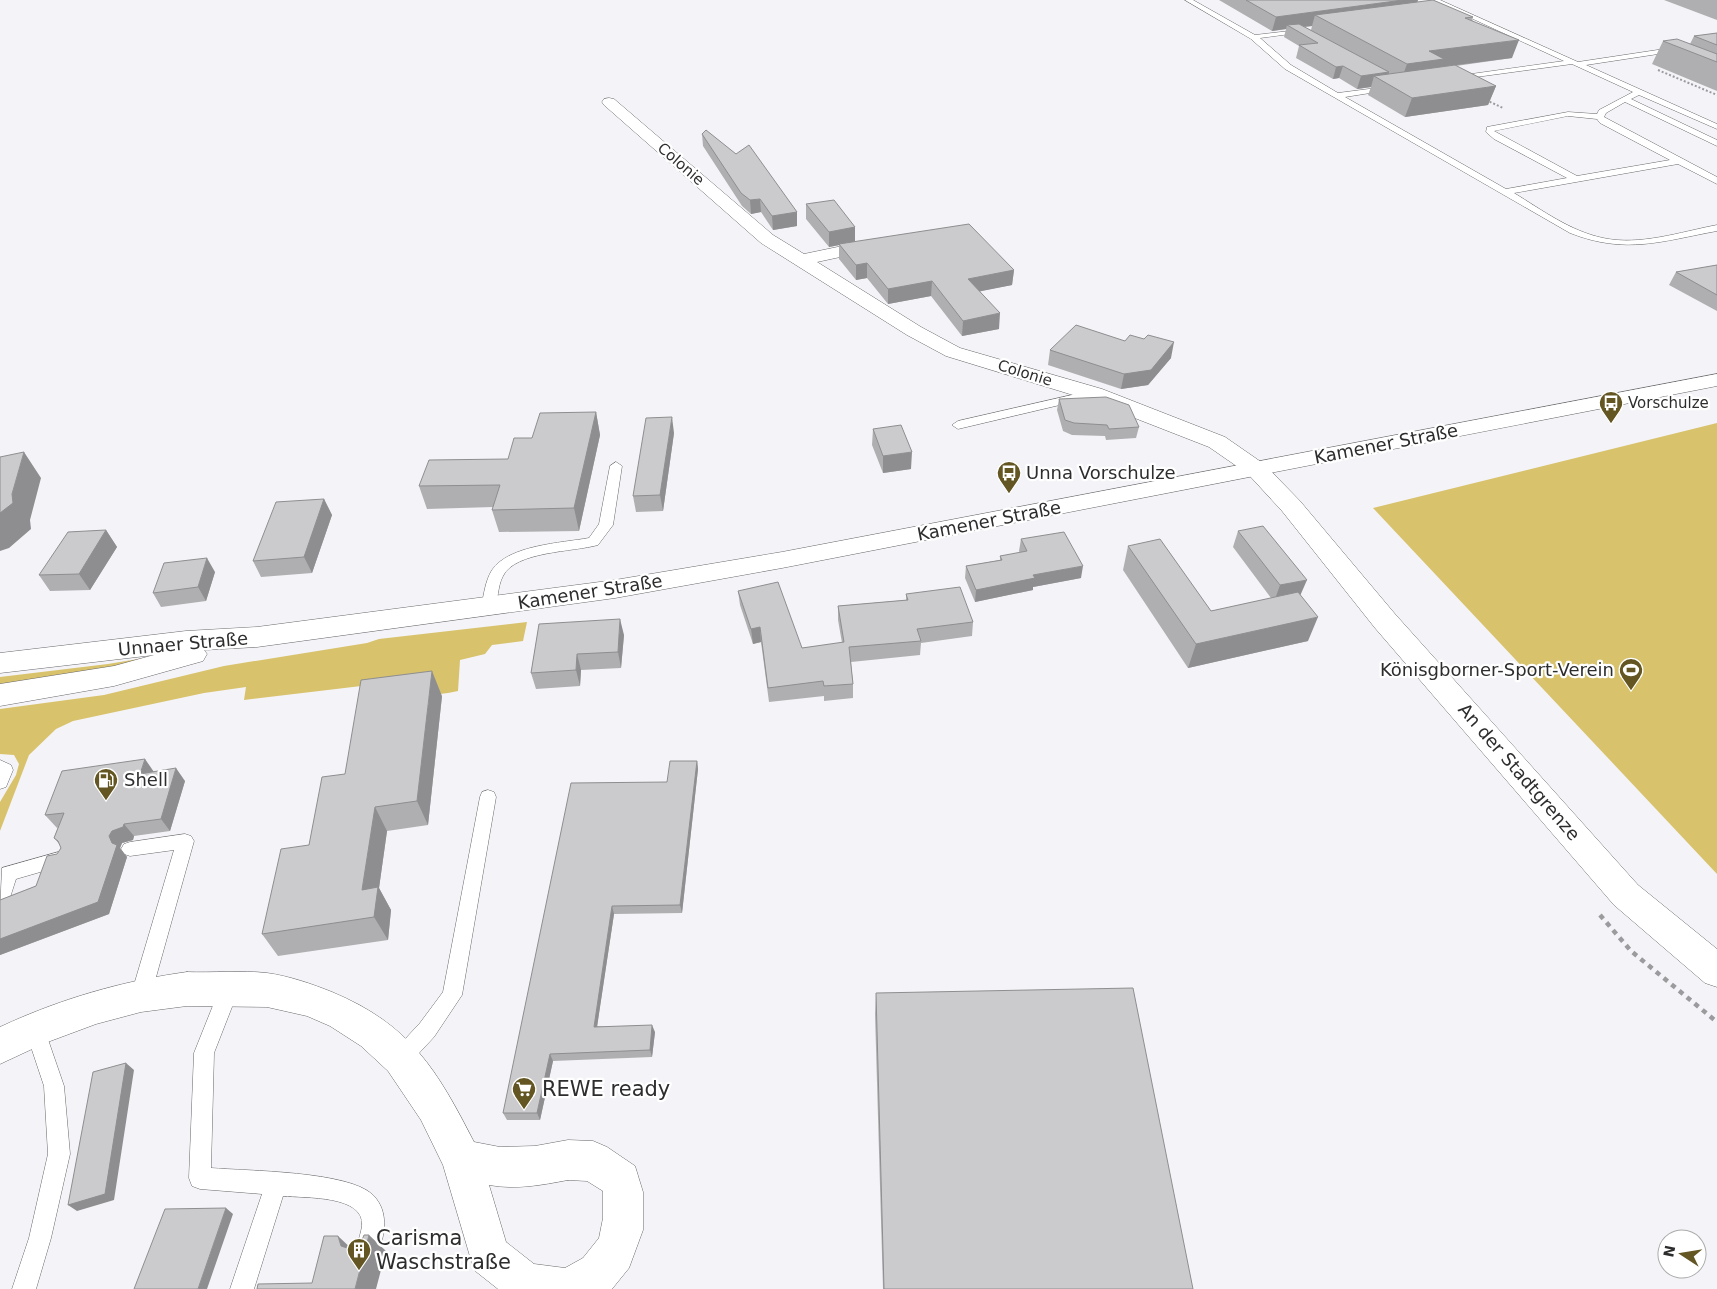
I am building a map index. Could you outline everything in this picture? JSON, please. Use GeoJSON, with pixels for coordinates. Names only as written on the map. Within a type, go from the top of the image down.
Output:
{"type":"FeatureCollection","features":[{"type":"Feature","properties":{"kind":"street","name":"Colonie"},"geometry":{"type":"LineString","coordinates":[[610,102],[767,239],[914,331],[953,352],[1094,394],[1217,442],[1256,469]]}},
{"type":"Feature","properties":{"kind":"street"},"geometry":{"type":"LineString","coordinates":[[802,260],[895,240]]}},
{"type":"Feature","properties":{"kind":"street","name":"Kamener Straße"},"geometry":{"type":"LineString","coordinates":[[257,637],[614,589],[782,560],[1717,380]]}},
{"type":"Feature","properties":{"kind":"street","name":"An der Stadtgrenze"},"geometry":{"type":"LineString","coordinates":[[1256,469],[1291,506],[1385,621],[1626,895],[1717,970]]}},
{"type":"Feature","properties":{"kind":"street","name":"Unnaer Straße"},"geometry":{"type":"LineString","coordinates":[[0,663],[176,642],[257,637]]}},
{"type":"Feature","properties":{"kind":"street","name":"Unnaer Straße"},"geometry":{"type":"LineString","coordinates":[[0,695],[114,676],[257,637]]}},
{"type":"Feature","properties":{"kind":"street"},"geometry":{"type":"LineString","coordinates":[[0,1046],[35,1029],[141,995],[187,989],[267,990],[310,1000],[343,1014],[374,1033],[401,1058],[435,1106],[462,1160],[489,1255],[525,1284],[565,1289],[598,1274],[617,1250],[626,1215],[621,1180],[593,1160],[568,1160],[536,1166],[500,1166],[462,1160]]}},
{"type":"Feature","properties":{"kind":"lane"},"geometry":{"type":"LineString","coordinates":[[1188,0],[1254,37],[1288,67],[1571,230],[1602,240],[1635,242],[1717,228]]}},
{"type":"Feature","properties":{"kind":"lane"},"geometry":{"type":"LineString","coordinates":[[1435,0],[1717,126]]}},
{"type":"Feature","properties":{"kind":"lane"},"geometry":{"type":"LineString","coordinates":[[1443,12],[1458,10]]}},
{"type":"Feature","properties":{"kind":"lane"},"geometry":{"type":"LineString","coordinates":[[1254,37],[1315,29]]}},
{"type":"Feature","properties":{"kind":"lane"},"geometry":{"type":"LineString","coordinates":[[1296,31],[1305,36]]}},
{"type":"Feature","properties":{"kind":"lane"},"geometry":{"type":"LineString","coordinates":[[1452,79],[1717,43]]}},
{"type":"Feature","properties":{"kind":"lane"},"geometry":{"type":"LineString","coordinates":[[1655,52],[1672,59]]}},
{"type":"Feature","properties":{"kind":"lane"},"geometry":{"type":"LineString","coordinates":[[1337,96],[1399,87],[1382,78]]}},
{"type":"Feature","properties":{"kind":"lane"},"geometry":{"type":"LineString","coordinates":[[1600,117],[1602,112],[1640,91]]}},
{"type":"Feature","properties":{"kind":"lane"},"geometry":{"type":"LineString","coordinates":[[1625,100],[1717,144]]}},
{"type":"Feature","properties":{"kind":"lane"},"geometry":{"type":"LineString","coordinates":[[1575,179],[1490,132],[1490,129],[1496,126],[1568,114],[1600,117],[1612,127],[1717,181]]}},
{"type":"Feature","properties":{"kind":"lane"},"geometry":{"type":"LineString","coordinates":[[1505,192],[1678,161]]}},
{"type":"Feature","properties":{"kind":"lane"},"geometry":{"type":"LineString","coordinates":[[958,425],[1094,394]]}},
{"type":"Feature","properties":{"kind":"lane"},"geometry":{"type":"LineString","coordinates":[[488,607],[497,572],[506,562],[528,554],[593,542],[606,525],[616,466]]}},
{"type":"Feature","properties":{"kind":"lane"},"geometry":{"type":"LineString","coordinates":[[0,767],[5,770],[0,782]]}},
{"type":"Feature","properties":{"kind":"lane"},"geometry":{"type":"LineString","coordinates":[[401,1058],[427,1030],[452,995],[488,797]]}},
{"type":"Feature","properties":{"kind":"lane"},"geometry":{"type":"LineString","coordinates":[[130,849],[185,841],[141,995]]}},
{"type":"Feature","properties":{"kind":"lane"},"geometry":{"type":"LineString","coordinates":[[0,904],[8,873],[62,859]]}},
{"type":"Feature","properties":{"kind":"lane"},"geometry":{"type":"LineString","coordinates":[[228,989],[204,1054],[200,1178],[352,1192],[363,1199],[372,1210],[373,1225],[367,1252]]}},
{"type":"Feature","properties":{"kind":"lane"},"geometry":{"type":"LineString","coordinates":[[24,1289],[40,1238],[59,1154],[54,1086],[35,1029]]}},
{"type":"Feature","properties":{"kind":"lane"},"geometry":{"type":"LineString","coordinates":[[242,1289],[276,1184]]}},
{"type":"Feature","properties":{"kind":"path"},"geometry":{"type":"LineString","coordinates":[[1626,56],[1717,95]]}},
{"type":"Feature","properties":{"kind":"path"},"geometry":{"type":"LineString","coordinates":[[1481,97],[1531,120]]}},
{"type":"Feature","properties":{"kind":"shaded area","name":"Könisgborner-Sport-Verein"},"geometry":{"type":"Polygon","coordinates":[[[1717,423],[1717,874],[1373,508],[1717,423]]]}},
{"type":"Feature","properties":{"kind":"shaded area"},"geometry":{"type":"Polygon","coordinates":[[[527,622],[523,641],[492,645],[485,654],[460,660],[458,691],[375,702],[378,684],[244,700],[246,687],[204,693],[73,721],[56,729],[29,755],[0,831],[0,802],[16,775],[19,764],[14,755],[0,754],[0,709],[104,695],[224,666],[367,643],[379,639],[527,622]]]}},
{"type":"Feature","properties":{"kind":"shaded area"},"geometry":{"type":"Polygon","coordinates":[[[150,657],[162,660],[0,685],[0,677],[150,657]]]}},
{"type":"Feature","properties":{"kind":"building"},"geometry":{"type":"Polygon","coordinates":[[[1246,0],[1403,0],[1276,17],[1246,0]]]}},
{"type":"Feature","properties":{"kind":"building"},"geometry":{"type":"Polygon","coordinates":[[[1433,0],[1473,17],[1465,18],[1519,40],[1429,51],[1444,59],[1407,64],[1315,15],[1433,0]]]}},
{"type":"Feature","properties":{"kind":"building"},"geometry":{"type":"Polygon","coordinates":[[[1299,24],[1389,72],[1361,76],[1343,66],[1336,67],[1299,45],[1318,43],[1287,25],[1299,24]]]}},
{"type":"Feature","properties":{"kind":"building"},"geometry":{"type":"Polygon","coordinates":[[[1717,33],[1717,45],[1694,36],[1717,33]]]}},
{"type":"Feature","properties":{"kind":"building"},"geometry":{"type":"Polygon","coordinates":[[[1677,39],[1717,54],[1717,62],[1663,41],[1677,39]]]}},
{"type":"Feature","properties":{"kind":"building"},"geometry":{"type":"Polygon","coordinates":[[[1455,65],[1496,86],[1412,98],[1374,76],[1455,65]]]}},
{"type":"Feature","properties":{"kind":"building"},"geometry":{"type":"Polygon","coordinates":[[[706,130],[736,154],[749,145],[797,212],[772,216],[760,199],[750,200],[741,193],[702,134],[706,130]]]}},
{"type":"Feature","properties":{"kind":"building"},"geometry":{"type":"Polygon","coordinates":[[[834,200],[855,227],[829,232],[806,204],[834,200]]]}},
{"type":"Feature","properties":{"kind":"building"},"geometry":{"type":"Polygon","coordinates":[[[969,224],[1014,270],[968,279],[1000,313],[963,321],[932,281],[888,289],[867,263],[856,265],[839,244],[969,224]]]}},
{"type":"Feature","properties":{"kind":"building"},"geometry":{"type":"Polygon","coordinates":[[[1717,265],[1717,295],[1676,272],[1717,265]]]}},
{"type":"Feature","properties":{"kind":"building"},"geometry":{"type":"Polygon","coordinates":[[[1076,325],[1125,341],[1130,335],[1144,339],[1148,335],[1174,342],[1151,370],[1124,374],[1050,350],[1076,325]]]}},
{"type":"Feature","properties":{"kind":"building"},"geometry":{"type":"Polygon","coordinates":[[[1106,397],[1129,405],[1139,427],[1109,429],[1107,425],[1074,423],[1065,420],[1059,399],[1106,397]]]}},
{"type":"Feature","properties":{"kind":"building"},"geometry":{"type":"Polygon","coordinates":[[[596,412],[574,508],[492,510],[500,485],[419,486],[429,460],[508,459],[514,438],[532,438],[540,413],[596,412]]]}},
{"type":"Feature","properties":{"kind":"building"},"geometry":{"type":"Polygon","coordinates":[[[672,417],[660,495],[633,496],[646,418],[672,417]]]}},
{"type":"Feature","properties":{"kind":"building"},"geometry":{"type":"Polygon","coordinates":[[[901,425],[912,452],[883,456],[873,429],[901,425]]]}},
{"type":"Feature","properties":{"kind":"building"},"geometry":{"type":"Polygon","coordinates":[[[24,452],[12,494],[13,503],[0,513],[0,457],[24,452]]]}},
{"type":"Feature","properties":{"kind":"building"},"geometry":{"type":"Polygon","coordinates":[[[324,499],[304,557],[253,561],[276,502],[324,499]]]}},
{"type":"Feature","properties":{"kind":"building"},"geometry":{"type":"Polygon","coordinates":[[[1263,526],[1307,580],[1280,585],[1238,531],[1263,526]]]}},
{"type":"Feature","properties":{"kind":"building"},"geometry":{"type":"Polygon","coordinates":[[[106,530],[79,574],[39,575],[68,532],[106,530]]]}},
{"type":"Feature","properties":{"kind":"building"},"geometry":{"type":"Polygon","coordinates":[[[1064,532],[1083,566],[1033,575],[1035,578],[976,590],[966,566],[1002,560],[1000,556],[1027,551],[1021,539],[1064,532]]]}},
{"type":"Feature","properties":{"kind":"building"},"geometry":{"type":"Polygon","coordinates":[[[1160,539],[1211,611],[1298,592],[1318,617],[1196,644],[1128,546],[1160,539]]]}},
{"type":"Feature","properties":{"kind":"building"},"geometry":{"type":"Polygon","coordinates":[[[207,558],[198,587],[153,593],[164,563],[207,558]]]}},
{"type":"Feature","properties":{"kind":"building"},"geometry":{"type":"Polygon","coordinates":[[[778,582],[802,648],[844,642],[838,606],[908,600],[906,594],[960,587],[973,622],[917,629],[921,641],[849,647],[853,684],[824,686],[823,681],[768,688],[760,627],[751,629],[738,591],[778,582]]]}},
{"type":"Feature","properties":{"kind":"building"},"geometry":{"type":"Polygon","coordinates":[[[620,619],[618,652],[577,654],[576,670],[531,673],[539,624],[620,619]]]}},
{"type":"Feature","properties":{"kind":"building"},"geometry":{"type":"Polygon","coordinates":[[[432,671],[417,801],[375,807],[362,890],[378,887],[374,917],[262,934],[281,849],[309,845],[322,777],[345,774],[361,680],[432,671]]]}},
{"type":"Feature","properties":{"kind":"building"},"geometry":{"type":"Polygon","coordinates":[[[145,759],[140,774],[176,768],[161,819],[124,824],[123,827],[112,831],[109,836],[112,843],[117,845],[98,902],[0,939],[0,900],[36,886],[47,856],[57,854],[61,848],[58,841],[54,838],[64,813],[45,815],[62,771],[145,759]]]}},
{"type":"Feature","properties":{"kind":"building"},"geometry":{"type":"Polygon","coordinates":[[[670,761],[697,761],[680,905],[612,906],[594,1027],[652,1025],[650,1050],[550,1054],[537,1113],[503,1113],[571,783],[667,782],[670,761]]]}},
{"type":"Feature","properties":{"kind":"building"},"geometry":{"type":"Polygon","coordinates":[[[1133,988],[1193,1289],[884,1289],[876,993],[1133,988]]]}},
{"type":"Feature","properties":{"kind":"building"},"geometry":{"type":"Polygon","coordinates":[[[126,1063],[105,1194],[68,1205],[93,1072],[126,1063]]]}},
{"type":"Feature","properties":{"kind":"building"},"geometry":{"type":"Polygon","coordinates":[[[226,1208],[198,1289],[134,1289],[165,1209],[226,1208]]]}},
{"type":"Feature","properties":{"kind":"building"},"geometry":{"type":"Polygon","coordinates":[[[364,1235],[369,1235],[355,1289],[257,1289],[258,1284],[312,1283],[324,1236],[338,1236],[341,1246],[350,1249],[360,1245],[364,1235]]]}},
{"type":"Feature","properties":{"kind":"place","name":"Vorschulze"},"geometry":{"type":"Point","coordinates":[1611,424]}},
{"type":"Feature","properties":{"kind":"place","name":"Unna Vorschulze"},"geometry":{"type":"Point","coordinates":[1009,494]}},
{"type":"Feature","properties":{"kind":"place","name":"Könisgborner-Sport-Verein"},"geometry":{"type":"Point","coordinates":[1631,691]}},
{"type":"Feature","properties":{"kind":"place","name":"Shell"},"geometry":{"type":"Point","coordinates":[106,801]}},
{"type":"Feature","properties":{"kind":"place","name":"REWE ready"},"geometry":{"type":"Point","coordinates":[524,1110]}},
{"type":"Feature","properties":{"kind":"place","name":"Carisma Waschstraße"},"geometry":{"type":"Point","coordinates":[359,1271]}}]}
